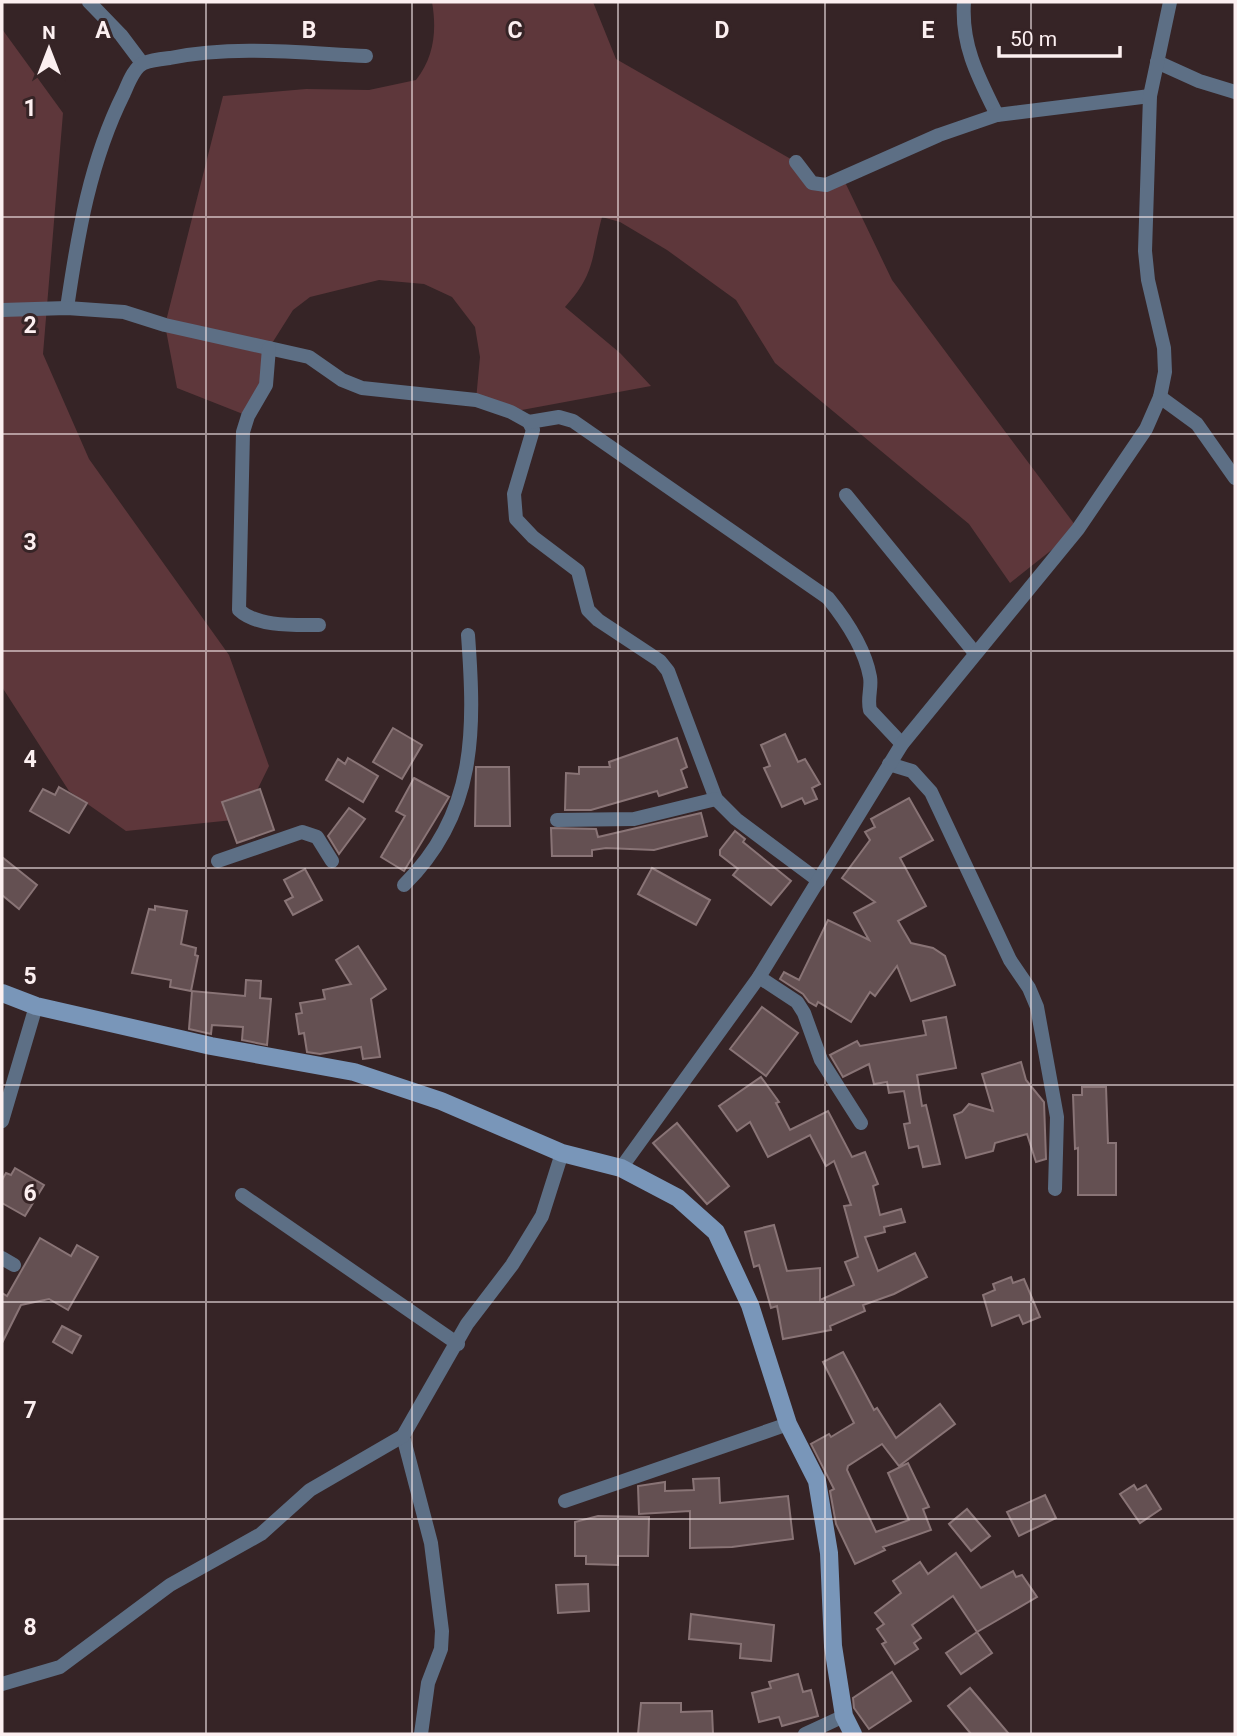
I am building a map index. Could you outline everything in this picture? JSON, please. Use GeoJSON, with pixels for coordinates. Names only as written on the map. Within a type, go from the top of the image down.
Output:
{"type":"FeatureCollection","features":[{"type":"Feature","properties":{"kind":"street"},"geometry":{"type":"LineString","coordinates":[[89,2],[121,35],[142,63]]}},
{"type":"Feature","properties":{"kind":"street"},"geometry":{"type":"LineString","coordinates":[[964,2],[965,37],[970,60],[997,115]]}},
{"type":"Feature","properties":{"kind":"street"},"geometry":{"type":"LineString","coordinates":[[621,1168],[759,977],[902,744],[1078,529],[1146,429],[1160,397],[1165,372],[1164,348],[1144,251],[1150,96],[1170,2]]}},
{"type":"Feature","properties":{"kind":"street"},"geometry":{"type":"LineString","coordinates":[[66,308],[92,171],[115,111],[142,63],[202,51],[251,50],[366,56]]}},
{"type":"Feature","properties":{"kind":"street"},"geometry":{"type":"LineString","coordinates":[[1157,62],[1199,81],[1235,92]]}},
{"type":"Feature","properties":{"kind":"street"},"geometry":{"type":"LineString","coordinates":[[796,162],[813,183],[826,185],[939,135],[997,115],[1150,96]]}},
{"type":"Feature","properties":{"kind":"street"},"geometry":{"type":"LineString","coordinates":[[2,310],[66,308],[124,312],[164,325],[309,357],[342,380],[362,388],[395,394],[476,400],[511,412],[529,422],[533,430],[532,441],[514,494],[516,519],[533,537],[578,571],[589,610],[598,620],[660,661],[668,671],[716,799],[736,819],[819,881]]}},
{"type":"Feature","properties":{"kind":"street"},"geometry":{"type":"LineString","coordinates":[[269,348],[266,385],[248,416],[243,432],[239,610],[246,617],[290,625],[319,625]]}},
{"type":"Feature","properties":{"kind":"street"},"geometry":{"type":"LineString","coordinates":[[1160,397],[1197,424],[1235,478]]}},
{"type":"Feature","properties":{"kind":"street"},"geometry":{"type":"LineString","coordinates":[[529,422],[559,417],[573,421],[828,597],[844,618],[867,667],[870,678],[870,710],[902,744]]}},
{"type":"Feature","properties":{"kind":"street"},"geometry":{"type":"LineString","coordinates":[[846,495],[975,653]]}},
{"type":"Feature","properties":{"kind":"street"},"geometry":{"type":"LineString","coordinates":[[404,884],[429,861],[456,805],[469,757],[474,711],[468,635]]}},
{"type":"Feature","properties":{"kind":"street"},"geometry":{"type":"LineString","coordinates":[[889,764],[912,771],[931,792],[1010,960],[1030,988],[1047,1054],[1057,1117],[1055,1189]]}},
{"type":"Feature","properties":{"kind":"street"},"geometry":{"type":"LineString","coordinates":[[557,820],[634,819],[716,799]]}},
{"type":"Feature","properties":{"kind":"street"},"geometry":{"type":"LineString","coordinates":[[218,861],[302,832],[317,837],[332,861]]}},
{"type":"Feature","properties":{"kind":"street"},"geometry":{"type":"LineString","coordinates":[[759,977],[797,1002],[804,1013],[821,1060],[861,1123]]}},
{"type":"Feature","properties":{"kind":"street"},"geometry":{"type":"LineString","coordinates":[[2,993],[36,1006],[211,1046],[354,1072],[441,1101],[562,1153],[621,1168],[678,1198],[716,1232],[750,1305],[789,1424],[817,1481],[829,1553],[833,1646],[844,1716],[853,1734]]}},
{"type":"Feature","properties":{"kind":"street"},"geometry":{"type":"LineString","coordinates":[[2,1121],[36,1006]]}},
{"type":"Feature","properties":{"kind":"street"},"geometry":{"type":"LineString","coordinates":[[2,1684],[60,1667],[170,1585],[261,1534],[310,1490],[403,1436],[458,1344],[467,1324],[512,1265],[542,1216],[562,1153]]}},
{"type":"Feature","properties":{"kind":"street"},"geometry":{"type":"LineString","coordinates":[[242,1195],[458,1344]]}},
{"type":"Feature","properties":{"kind":"street"},"geometry":{"type":"LineString","coordinates":[[565,1501],[789,1424]]}},
{"type":"Feature","properties":{"kind":"street"},"geometry":{"type":"LineString","coordinates":[[403,1436],[431,1543],[442,1631],[441,1649],[428,1683],[421,1734]]}},
{"type":"Feature","properties":{"kind":"street"},"geometry":{"type":"LineString","coordinates":[[805,1734],[844,1716]]}},
{"type":"Feature","properties":{"kind":"shaded area"},"geometry":{"type":"Polygon","coordinates":[[[432,2],[593,2],[616,59],[796,162],[812,183],[843,178],[892,280],[1078,529],[1010,583],[969,524],[775,363],[736,300],[667,250],[620,222],[602,217],[587,274],[565,307],[620,353],[651,386],[511,412],[476,400],[480,357],[475,327],[452,297],[424,284],[379,280],[310,297],[293,310],[269,348],[266,385],[248,416],[177,388],[165,325],[223,96],[306,89],[369,90],[416,80],[427,62],[433,43],[432,2]]]}},
{"type":"Feature","properties":{"kind":"shaded area"},"geometry":{"type":"Polygon","coordinates":[[[2,29],[63,113],[43,354],[89,459],[229,655],[269,766],[243,819],[126,831],[69,791],[2,687],[2,29]]]}},
{"type":"Feature","properties":{"kind":"building"},"geometry":{"type":"Polygon","coordinates":[[[393,728],[422,745],[402,779],[373,762],[393,728]]]}},
{"type":"Feature","properties":{"kind":"building"},"geometry":{"type":"Polygon","coordinates":[[[785,734],[798,762],[805,759],[820,784],[812,788],[817,799],[805,804],[802,798],[782,807],[764,768],[770,766],[761,745],[785,734]]]}},
{"type":"Feature","properties":{"kind":"building"},"geometry":{"type":"Polygon","coordinates":[[[677,738],[687,767],[681,770],[687,787],[659,796],[657,791],[591,810],[565,810],[566,773],[579,774],[579,767],[610,767],[609,762],[677,738]]]}},
{"type":"Feature","properties":{"kind":"building"},"geometry":{"type":"Polygon","coordinates":[[[348,758],[378,776],[363,802],[326,780],[338,759],[345,764],[348,758]]]}},
{"type":"Feature","properties":{"kind":"building"},"geometry":{"type":"Polygon","coordinates":[[[476,767],[509,767],[510,826],[475,826],[476,767]]]}},
{"type":"Feature","properties":{"kind":"building"},"geometry":{"type":"Polygon","coordinates":[[[414,778],[449,797],[404,871],[381,857],[405,816],[396,811],[414,778]]]}},
{"type":"Feature","properties":{"kind":"building"},"geometry":{"type":"Polygon","coordinates":[[[59,787],[87,803],[69,833],[30,811],[43,789],[55,795],[59,787]]]}},
{"type":"Feature","properties":{"kind":"building"},"geometry":{"type":"Polygon","coordinates":[[[260,789],[274,830],[237,843],[222,802],[260,789]]]}},
{"type":"Feature","properties":{"kind":"building"},"geometry":{"type":"Polygon","coordinates":[[[909,798],[933,840],[900,858],[926,906],[898,921],[911,943],[933,948],[945,956],[955,985],[911,1001],[897,966],[875,996],[870,992],[851,1022],[818,1002],[816,1006],[809,1002],[803,994],[780,979],[784,972],[799,980],[828,920],[869,940],[854,913],[875,902],[842,878],[870,840],[865,832],[875,827],[871,819],[909,798]]]}},
{"type":"Feature","properties":{"kind":"building"},"geometry":{"type":"Polygon","coordinates":[[[349,808],[365,819],[339,854],[328,836],[349,808]]]}},
{"type":"Feature","properties":{"kind":"building"},"geometry":{"type":"Polygon","coordinates":[[[701,813],[707,836],[654,850],[606,848],[592,850],[592,856],[552,856],[551,828],[596,829],[598,837],[701,813]]]}},
{"type":"Feature","properties":{"kind":"building"},"geometry":{"type":"Polygon","coordinates":[[[735,831],[745,839],[743,842],[791,881],[771,905],[733,875],[738,869],[720,855],[720,850],[735,831]]]}},
{"type":"Feature","properties":{"kind":"building"},"geometry":{"type":"Polygon","coordinates":[[[2,857],[37,885],[19,909],[2,895],[2,857]]]}},
{"type":"Feature","properties":{"kind":"building"},"geometry":{"type":"Polygon","coordinates":[[[652,868],[710,900],[696,925],[638,894],[652,868]]]}},
{"type":"Feature","properties":{"kind":"building"},"geometry":{"type":"Polygon","coordinates":[[[305,869],[322,900],[293,915],[285,901],[293,897],[284,880],[305,869]]]}},
{"type":"Feature","properties":{"kind":"building"},"geometry":{"type":"Polygon","coordinates":[[[155,906],[187,911],[181,944],[196,948],[195,955],[198,956],[191,991],[170,987],[171,980],[132,973],[149,909],[155,910],[155,906]]]}},
{"type":"Feature","properties":{"kind":"building"},"geometry":{"type":"Polygon","coordinates":[[[358,946],[386,989],[371,999],[380,1057],[363,1059],[361,1047],[320,1054],[307,1052],[304,1033],[299,1034],[296,1014],[302,1013],[300,1003],[325,999],[323,990],[351,984],[336,960],[358,946]]]}},
{"type":"Feature","properties":{"kind":"building"},"geometry":{"type":"Polygon","coordinates":[[[246,980],[261,981],[260,998],[271,999],[267,1045],[242,1040],[243,1027],[212,1025],[211,1034],[189,1029],[192,991],[245,996],[246,980]]]}},
{"type":"Feature","properties":{"kind":"building"},"geometry":{"type":"Polygon","coordinates":[[[762,1007],[798,1033],[766,1076],[730,1049],[762,1007]]]}},
{"type":"Feature","properties":{"kind":"building"},"geometry":{"type":"Polygon","coordinates":[[[946,1017],[956,1068],[917,1075],[922,1106],[926,1105],[940,1164],[923,1167],[918,1146],[909,1148],[904,1124],[910,1123],[904,1091],[889,1093],[887,1082],[874,1084],[869,1064],[843,1077],[830,1055],[857,1041],[860,1046],[926,1035],[923,1021],[946,1017]]]}},
{"type":"Feature","properties":{"kind":"building"},"geometry":{"type":"Polygon","coordinates":[[[1021,1062],[1026,1080],[1044,1102],[1046,1159],[1036,1162],[1027,1134],[995,1143],[993,1151],[966,1158],[954,1115],[962,1112],[969,1104],[993,1111],[982,1074],[1021,1062]]]}},
{"type":"Feature","properties":{"kind":"building"},"geometry":{"type":"Polygon","coordinates":[[[761,1077],[779,1102],[776,1103],[790,1130],[828,1111],[852,1157],[865,1152],[878,1184],[873,1186],[880,1215],[901,1209],[905,1222],[884,1227],[885,1232],[865,1237],[878,1271],[915,1253],[927,1277],[894,1294],[863,1305],[865,1311],[830,1326],[831,1330],[783,1339],[777,1306],[771,1308],[759,1265],[754,1267],[745,1232],[774,1225],[787,1271],[820,1268],[820,1300],[854,1285],[845,1262],[858,1257],[844,1206],[851,1205],[834,1161],[826,1166],[810,1135],[768,1157],[750,1122],[737,1131],[719,1106],[761,1077]]]}},
{"type":"Feature","properties":{"kind":"building"},"geometry":{"type":"Polygon","coordinates":[[[1082,1087],[1106,1087],[1108,1143],[1116,1143],[1116,1195],[1078,1195],[1078,1148],[1075,1149],[1073,1095],[1082,1095],[1082,1087]]]}},
{"type":"Feature","properties":{"kind":"building"},"geometry":{"type":"Polygon","coordinates":[[[677,1123],[729,1186],[707,1204],[653,1143],[677,1123]]]}},
{"type":"Feature","properties":{"kind":"building"},"geometry":{"type":"Polygon","coordinates":[[[15,1168],[44,1185],[25,1216],[2,1203],[2,1180],[6,1173],[11,1175],[15,1168]]]}},
{"type":"Feature","properties":{"kind":"building"},"geometry":{"type":"Polygon","coordinates":[[[40,1238],[71,1256],[77,1245],[98,1257],[68,1310],[49,1299],[21,1305],[2,1343],[2,1293],[7,1296],[40,1238]]]}},
{"type":"Feature","properties":{"kind":"building"},"geometry":{"type":"Polygon","coordinates":[[[1011,1277],[1013,1283],[1024,1279],[1040,1317],[1023,1324],[1019,1315],[992,1326],[983,1295],[995,1290],[993,1284],[1011,1277]]]}},
{"type":"Feature","properties":{"kind":"building"},"geometry":{"type":"Polygon","coordinates":[[[62,1326],[81,1336],[72,1353],[53,1342],[62,1326]]]}},
{"type":"Feature","properties":{"kind":"building"},"geometry":{"type":"Polygon","coordinates":[[[843,1352],[874,1410],[877,1408],[896,1438],[940,1404],[955,1424],[899,1466],[882,1444],[848,1466],[847,1470],[876,1532],[909,1520],[888,1473],[908,1463],[929,1507],[923,1509],[931,1530],[883,1547],[885,1550],[855,1564],[836,1524],[830,1491],[834,1489],[811,1444],[829,1434],[831,1437],[854,1423],[823,1362],[843,1352]]]}},
{"type":"Feature","properties":{"kind":"building"},"geometry":{"type":"Polygon","coordinates":[[[719,1478],[720,1503],[788,1496],[793,1539],[732,1547],[690,1548],[690,1511],[639,1514],[638,1486],[665,1482],[665,1491],[694,1490],[693,1479],[719,1478]]]}},
{"type":"Feature","properties":{"kind":"building"},"geometry":{"type":"Polygon","coordinates":[[[1134,1485],[1137,1490],[1146,1485],[1161,1509],[1140,1523],[1120,1494],[1134,1485]]]}},
{"type":"Feature","properties":{"kind":"building"},"geometry":{"type":"Polygon","coordinates":[[[1045,1495],[1056,1518],[1019,1536],[1007,1512],[1045,1495]]]}},
{"type":"Feature","properties":{"kind":"building"},"geometry":{"type":"Polygon","coordinates":[[[967,1509],[990,1536],[971,1551],[949,1524],[967,1509]]]}},
{"type":"Feature","properties":{"kind":"building"},"geometry":{"type":"Polygon","coordinates":[[[598,1516],[649,1517],[648,1556],[618,1556],[618,1565],[586,1564],[586,1556],[575,1556],[575,1522],[598,1516]]]}},
{"type":"Feature","properties":{"kind":"building"},"geometry":{"type":"Polygon","coordinates":[[[956,1553],[981,1588],[1013,1571],[1016,1577],[1022,1575],[1037,1597],[977,1632],[953,1596],[912,1625],[921,1638],[914,1643],[918,1649],[895,1664],[882,1644],[886,1642],[877,1629],[884,1624],[875,1613],[901,1593],[893,1581],[920,1562],[928,1574],[956,1553]]]}},
{"type":"Feature","properties":{"kind":"building"},"geometry":{"type":"Polygon","coordinates":[[[588,1584],[589,1611],[558,1613],[556,1585],[588,1584]]]}},
{"type":"Feature","properties":{"kind":"building"},"geometry":{"type":"Polygon","coordinates":[[[691,1614],[774,1625],[771,1661],[740,1658],[741,1644],[689,1639],[691,1614]]]}},
{"type":"Feature","properties":{"kind":"building"},"geometry":{"type":"Polygon","coordinates":[[[977,1632],[992,1653],[961,1674],[946,1653],[977,1632]]]}},
{"type":"Feature","properties":{"kind":"building"},"geometry":{"type":"Polygon","coordinates":[[[892,1672],[911,1701],[869,1729],[854,1708],[853,1698],[892,1672]]]}},
{"type":"Feature","properties":{"kind":"building"},"geometry":{"type":"Polygon","coordinates":[[[798,1674],[803,1692],[811,1690],[818,1716],[782,1726],[779,1717],[759,1722],[752,1693],[771,1688],[769,1682],[798,1674]]]}},
{"type":"Feature","properties":{"kind":"building"},"geometry":{"type":"Polygon","coordinates":[[[970,1688],[1009,1734],[971,1734],[948,1706],[970,1688]]]}},
{"type":"Feature","properties":{"kind":"building"},"geometry":{"type":"Polygon","coordinates":[[[641,1703],[681,1703],[681,1712],[712,1711],[713,1734],[638,1734],[641,1703]]]}}]}
